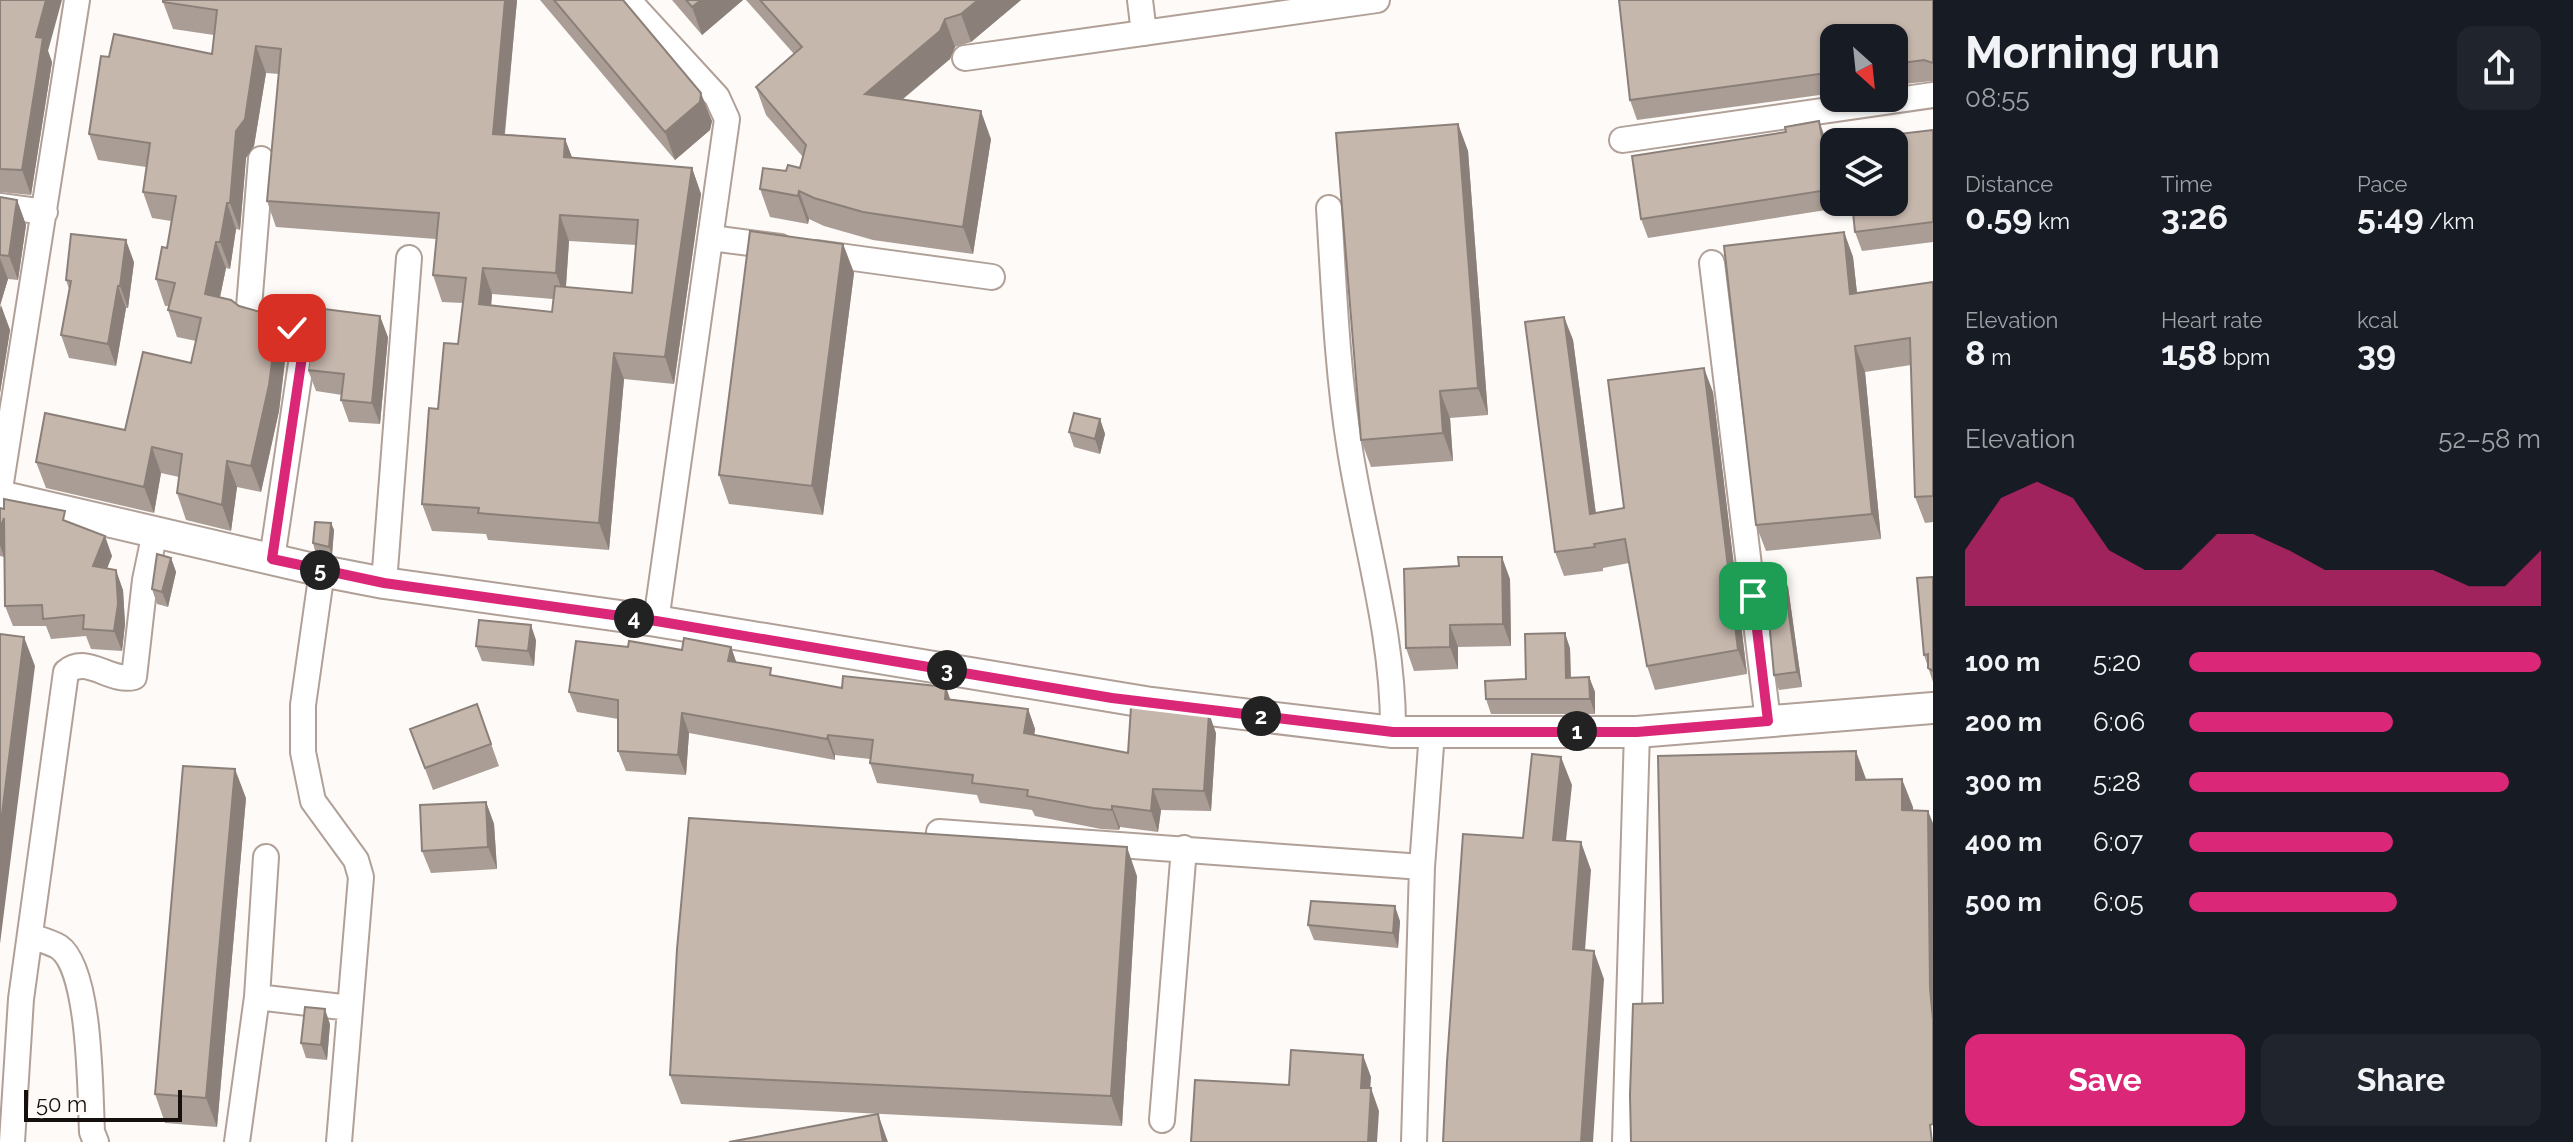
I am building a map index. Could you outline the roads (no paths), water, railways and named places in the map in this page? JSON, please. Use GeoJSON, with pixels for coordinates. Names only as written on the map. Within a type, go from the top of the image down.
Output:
{"type":"FeatureCollection","features":[{"type":"Feature","properties":{"kind":"main road"},"geometry":{"type":"LineString","coordinates":[[0,496],[384,583],[656,621],[1125,700],[1393,732],[1637,732],[1933,708]]}},
{"type":"Feature","properties":{"kind":"street"},"geometry":{"type":"LineString","coordinates":[[0,489],[77,0]]}},
{"type":"Feature","properties":{"kind":"street"},"geometry":{"type":"LineString","coordinates":[[628,0],[717,97],[727,119],[656,621]]}},
{"type":"Feature","properties":{"kind":"street"},"geometry":{"type":"LineString","coordinates":[[1140,0],[1144,33]]}},
{"type":"Feature","properties":{"kind":"street"},"geometry":{"type":"LineString","coordinates":[[965,58],[1377,0]]}},
{"type":"Feature","properties":{"kind":"street"},"geometry":{"type":"LineString","coordinates":[[1622,140],[1933,95]]}},
{"type":"Feature","properties":{"kind":"street"},"geometry":{"type":"LineString","coordinates":[[261,159],[249,307],[253,318],[259,321],[297,330],[303,350],[272,559]]}},
{"type":"Feature","properties":{"kind":"street"},"geometry":{"type":"LineString","coordinates":[[0,206],[45,212]]}},
{"type":"Feature","properties":{"kind":"street"},"geometry":{"type":"LineString","coordinates":[[1329,208],[1342,389],[1350,451],[1385,630],[1393,732]]}},
{"type":"Feature","properties":{"kind":"street"},"geometry":{"type":"LineString","coordinates":[[711,238],[992,277]]}},
{"type":"Feature","properties":{"kind":"street"},"geometry":{"type":"LineString","coordinates":[[384,583],[409,258]]}},
{"type":"Feature","properties":{"kind":"street"},"geometry":{"type":"LineString","coordinates":[[1712,263],[1768,721]]}},
{"type":"Feature","properties":{"kind":"street"},"geometry":{"type":"LineString","coordinates":[[12,1142],[11,998],[30,936],[66,672],[82,665],[126,678],[134,677],[145,580],[155,532]]}},
{"type":"Feature","properties":{"kind":"street"},"geometry":{"type":"LineString","coordinates":[[322,571],[303,705],[303,752],[313,801],[356,860],[361,877],[339,1142]]}},
{"type":"Feature","properties":{"kind":"street"},"geometry":{"type":"LineString","coordinates":[[1414,1142],[1422,867],[1432,732]]}},
{"type":"Feature","properties":{"kind":"street"},"geometry":{"type":"LineString","coordinates":[[1625,1142],[1637,732]]}},
{"type":"Feature","properties":{"kind":"street"},"geometry":{"type":"LineString","coordinates":[[939,832],[1422,867]]}},
{"type":"Feature","properties":{"kind":"street"},"geometry":{"type":"LineString","coordinates":[[1162,1120],[1184,848]]}},
{"type":"Feature","properties":{"kind":"street"},"geometry":{"type":"LineString","coordinates":[[237,1142],[257,997],[266,857]]}},
{"type":"Feature","properties":{"kind":"street"},"geometry":{"type":"LineString","coordinates":[[30,936],[60,947],[72,963],[78,981],[87,1034],[92,1132],[96,1142]]}},
{"type":"Feature","properties":{"kind":"street"},"geometry":{"type":"LineString","coordinates":[[257,997],[350,1008]]}}]}
